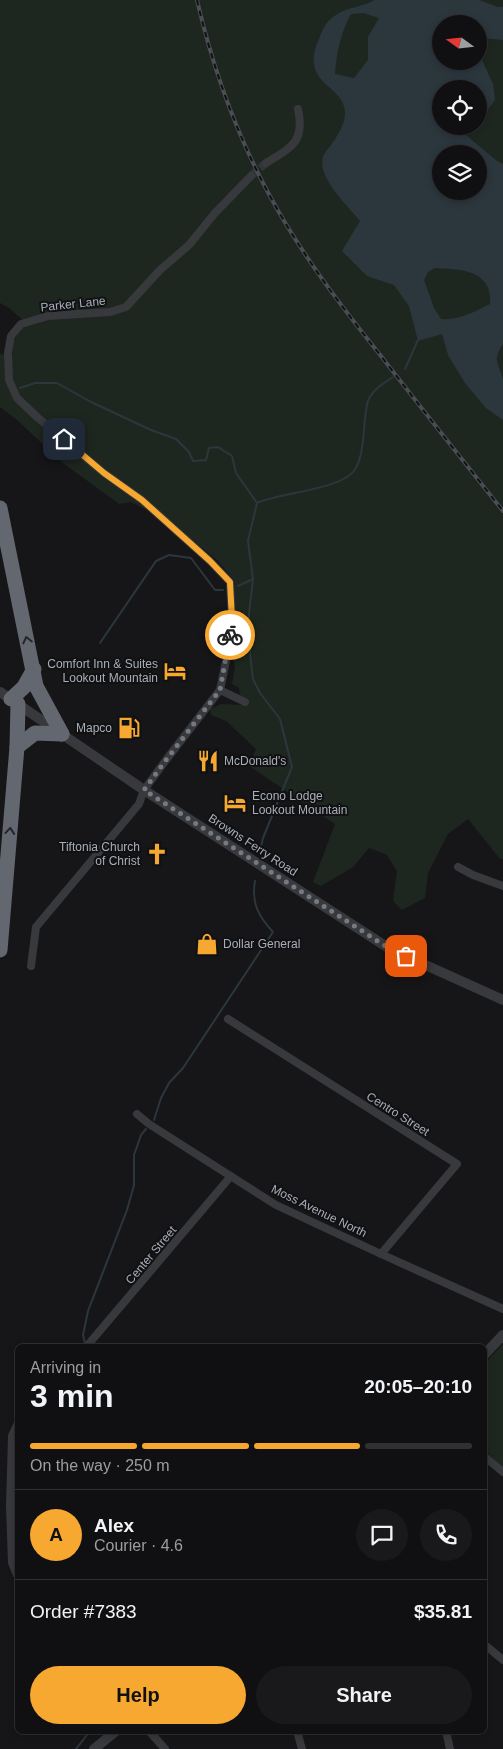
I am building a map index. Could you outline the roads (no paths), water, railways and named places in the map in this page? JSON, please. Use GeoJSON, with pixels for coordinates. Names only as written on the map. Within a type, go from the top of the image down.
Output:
{"type":"FeatureCollection","features":[{"type":"Feature","properties":{"kind":"highway"},"geometry":{"type":"LineString","coordinates":[[0,508],[36,686],[62,734]]}},
{"type":"Feature","properties":{"kind":"highway"},"geometry":{"type":"LineString","coordinates":[[0,950],[17,747],[9,699],[24,687],[34,669]]}},
{"type":"Feature","properties":{"kind":"highway"},"geometry":{"type":"LineString","coordinates":[[17,747],[35,733],[62,734]]}},
{"type":"Feature","properties":{"kind":"street"},"geometry":{"type":"LineString","coordinates":[[266,164],[290,148],[299,135],[301,123],[298,109]]}},
{"type":"Feature","properties":{"kind":"street","name":"Parker Lane"},"geometry":{"type":"LineString","coordinates":[[31,966],[36,927],[139,804],[144,790],[220,690],[228,656],[232,620],[230,582],[210,561],[142,500],[104,473],[17,398],[9,380],[8,353],[11,336],[22,324],[48,316],[110,312],[126,307],[160,270],[189,245],[215,213],[251,176]]}},
{"type":"Feature","properties":{"kind":"street"},"geometry":{"type":"LineString","coordinates":[[220,690],[245,702]]}},
{"type":"Feature","properties":{"kind":"street","name":"Browns Ferry Road"},"geometry":{"type":"LineString","coordinates":[[9,699],[144,790],[390,949],[503,1000]]}},
{"type":"Feature","properties":{"kind":"street"},"geometry":{"type":"LineString","coordinates":[[458,866],[473,875],[503,886]]}},
{"type":"Feature","properties":{"kind":"street","name":"Centro Street"},"geometry":{"type":"LineString","coordinates":[[228,1019],[457,1164],[381,1254]]}},
{"type":"Feature","properties":{"kind":"street","name":"Moss Avenue North"},"geometry":{"type":"LineString","coordinates":[[137,1114],[142,1116],[149,1124],[276,1204],[503,1309]]}},
{"type":"Feature","properties":{"kind":"street","name":"Center Street"},"geometry":{"type":"LineString","coordinates":[[89,1344],[231,1176]]}},
{"type":"Feature","properties":{"kind":"street"},"geometry":{"type":"LineString","coordinates":[[487,1352],[503,1335]]}},
{"type":"Feature","properties":{"kind":"street"},"geometry":{"type":"LineString","coordinates":[[15,1430],[12,1436],[10,1506],[12,1563],[15,1570]]}},
{"type":"Feature","properties":{"kind":"street"},"geometry":{"type":"LineString","coordinates":[[487,1459],[503,1472]]}},
{"type":"Feature","properties":{"kind":"street"},"geometry":{"type":"LineString","coordinates":[[487,1647],[503,1660]]}},
{"type":"Feature","properties":{"kind":"street"},"geometry":{"type":"LineString","coordinates":[[94,1749],[112,1734]]}},
{"type":"Feature","properties":{"kind":"street"},"geometry":{"type":"LineString","coordinates":[[152,1734],[165,1749]]}},
{"type":"Feature","properties":{"kind":"street"},"geometry":{"type":"LineString","coordinates":[[298,1734],[302,1749]]}},
{"type":"Feature","properties":{"kind":"street"},"geometry":{"type":"LineString","coordinates":[[447,1734],[450,1749]]}},
{"type":"Feature","properties":{"kind":"waterway"},"geometry":{"type":"LineString","coordinates":[[405,369],[418,340]]}},
{"type":"Feature","properties":{"kind":"waterway"},"geometry":{"type":"LineString","coordinates":[[257,503],[330,485],[350,475],[355,469],[362,451],[368,401],[375,390],[393,377]]}},
{"type":"Feature","properties":{"kind":"waterway"},"geometry":{"type":"LineString","coordinates":[[20,388],[35,383],[57,383],[91,402],[151,430],[176,439],[189,452],[193,461],[206,460],[209,448],[218,447],[232,456],[236,473],[257,503],[248,541],[253,579],[249,613],[249,641],[253,679],[260,693],[280,719],[292,767],[263,838],[260,851]]}},
{"type":"Feature","properties":{"kind":"waterway"},"geometry":{"type":"LineString","coordinates":[[100,643],[156,561],[169,555],[191,558],[215,590],[223,590]]}},
{"type":"Feature","properties":{"kind":"waterway"},"geometry":{"type":"LineString","coordinates":[[238,586],[253,579]]}},
{"type":"Feature","properties":{"kind":"waterway"},"geometry":{"type":"LineString","coordinates":[[154,1120],[161,1098],[169,1083],[183,1068],[273,932],[257,909],[254,896],[255,881]]}},
{"type":"Feature","properties":{"kind":"waterway"},"geometry":{"type":"LineString","coordinates":[[85,1343],[83,1335],[88,1311],[127,1210],[134,1185],[134,1155],[141,1135],[146,1129]]}},
{"type":"Feature","properties":{"kind":"waterway"},"geometry":{"type":"LineString","coordinates":[[76,1749],[88,1734]]}},
{"type":"Feature","properties":{"kind":"tunnel"},"geometry":{"type":"LineString","coordinates":[[251,176],[266,163]]}},
{"type":"Feature","properties":{"kind":"railway"},"geometry":{"type":"LineString","coordinates":[[197,0],[203,26],[227,102],[247,151],[283,219],[337,299],[503,511]]}},
{"type":"Feature","properties":{"kind":"place","name":"Comfort Inn & Suites Lookout Mountain"},"geometry":{"type":"Point","coordinates":[175,671]}},
{"type":"Feature","properties":{"kind":"place","name":"Mapco"},"geometry":{"type":"Point","coordinates":[129,728]}},
{"type":"Feature","properties":{"kind":"place","name":"McDonald's"},"geometry":{"type":"Point","coordinates":[208,761]}},
{"type":"Feature","properties":{"kind":"place","name":"Econo Lodge Lookout Mountain"},"geometry":{"type":"Point","coordinates":[235,803]}},
{"type":"Feature","properties":{"kind":"place","name":"Tiftonia Church of Christ"},"geometry":{"type":"Point","coordinates":[157,854]}},
{"type":"Feature","properties":{"kind":"place","name":"Dollar General"},"geometry":{"type":"Point","coordinates":[207,944]}}]}
